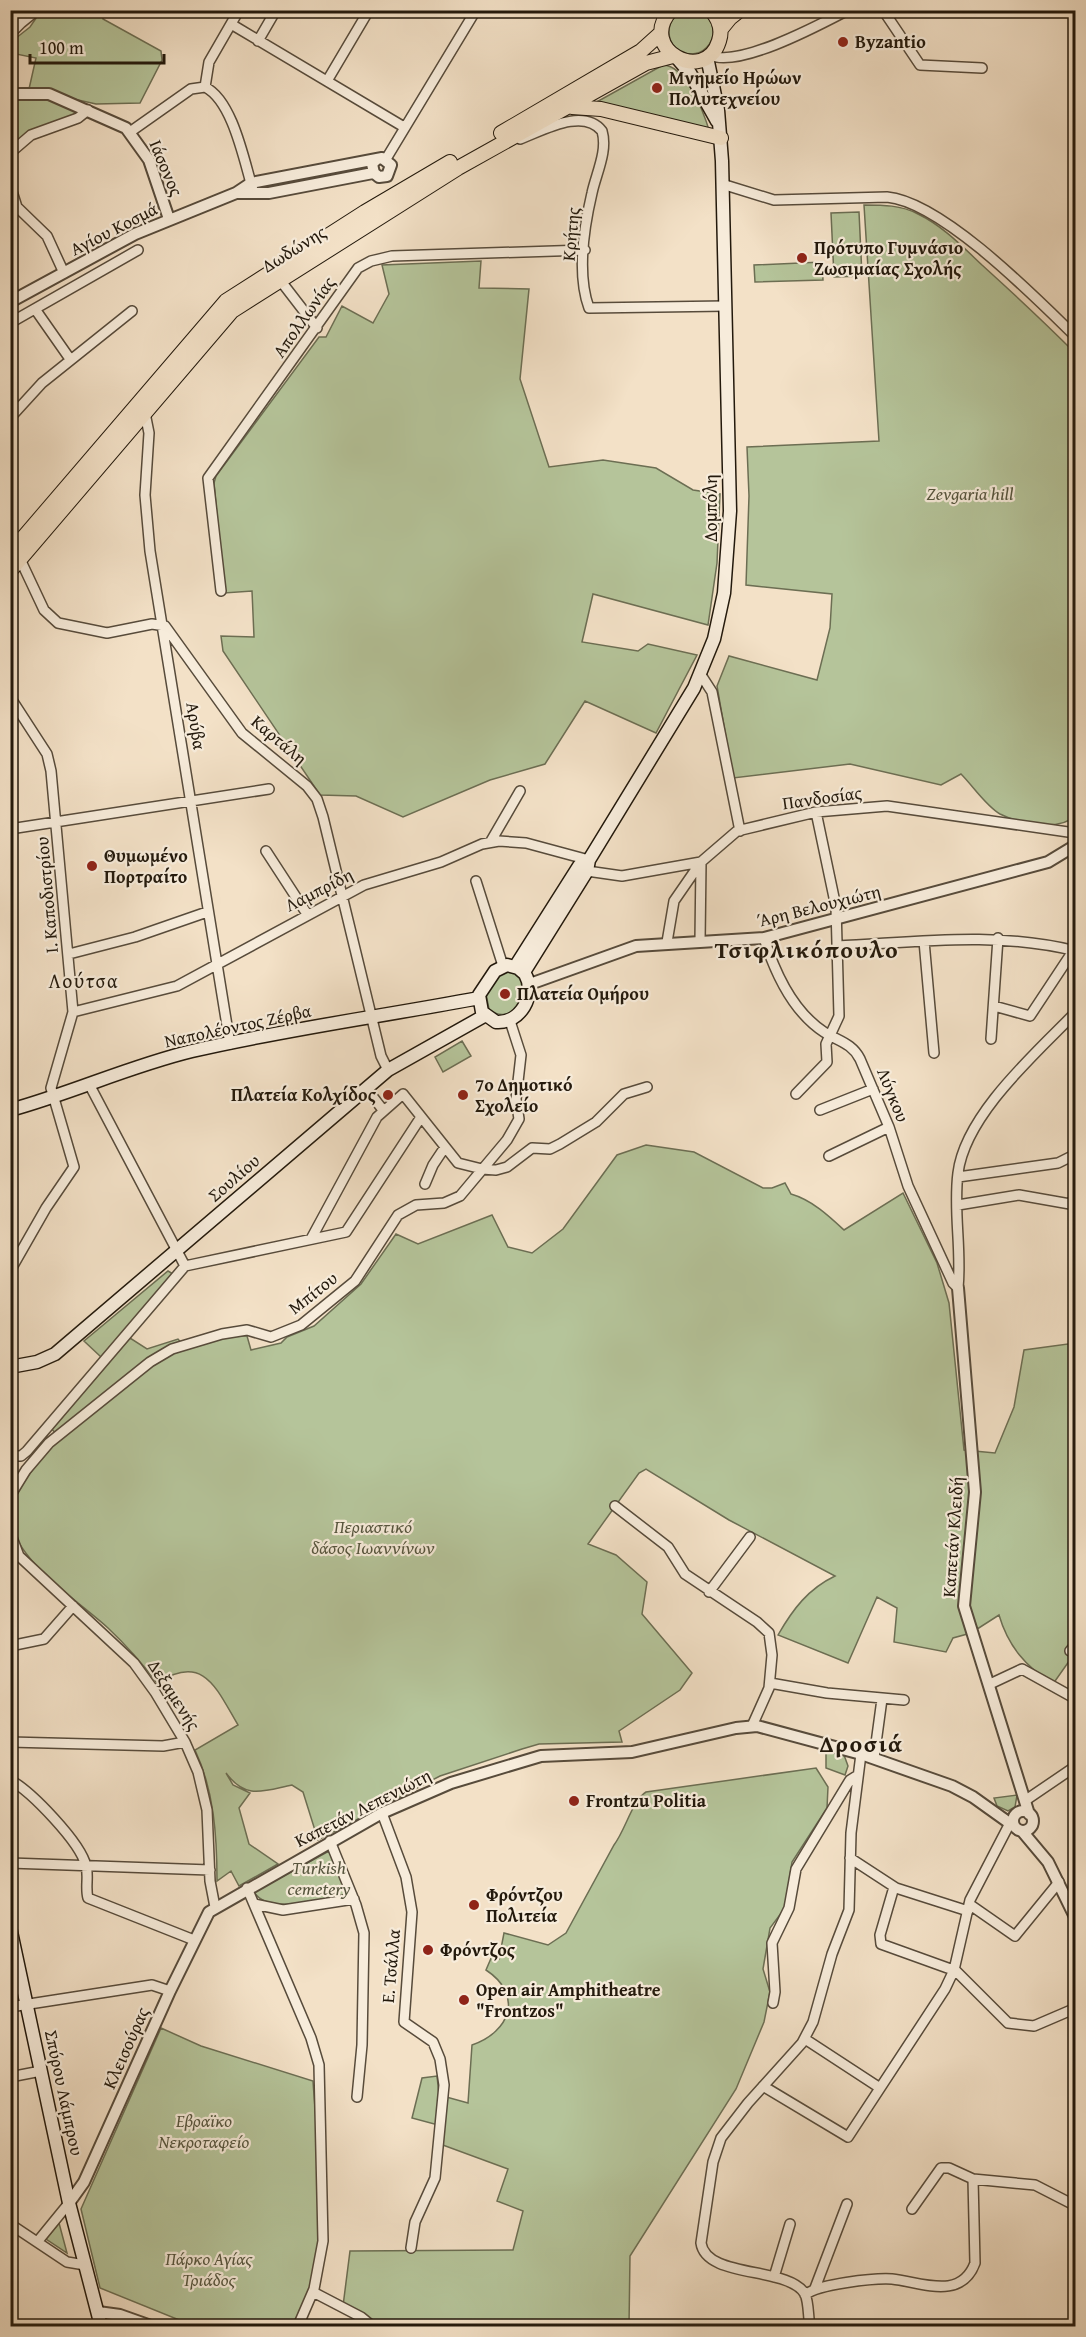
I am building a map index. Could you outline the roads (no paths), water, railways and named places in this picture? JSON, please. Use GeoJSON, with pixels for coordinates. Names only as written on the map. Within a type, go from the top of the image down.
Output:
{"type":"FeatureCollection","features":[{"type":"Feature","properties":{"kind":"main road","name":"Δωδώνης"},"geometry":{"type":"LineString","coordinates":[[10,571],[15,556],[226,301],[641,51],[662,33],[664,20],[671,10]]}},
{"type":"Feature","properties":{"kind":"main road"},"geometry":{"type":"LineString","coordinates":[[711,10],[721,30]]}},
{"type":"Feature","properties":{"kind":"main road"},"geometry":{"type":"LineString","coordinates":[[708,56],[719,42],[721,30],[729,18],[740,10]]}},
{"type":"Feature","properties":{"kind":"main road"},"geometry":{"type":"LineString","coordinates":[[662,33],[665,46],[690,73],[718,122]]}},
{"type":"Feature","properties":{"kind":"main road","name":"Δωδώνης"},"geometry":{"type":"LineString","coordinates":[[15,556],[145,413],[228,314],[399,198],[570,107],[646,63],[675,57],[691,62],[708,56]]}},
{"type":"Feature","properties":{"kind":"main road","name":"Δομπόλη"},"geometry":{"type":"LineString","coordinates":[[514,968],[579,866],[588,866],[668,734],[701,675],[718,626],[730,541],[726,306],[721,138],[708,56]]}},
{"type":"Feature","properties":{"kind":"main road"},"geometry":{"type":"LineString","coordinates":[[570,107],[601,109],[721,138]]}},
{"type":"Feature","properties":{"kind":"main road"},"geometry":{"type":"LineString","coordinates":[[514,968],[530,984],[525,1004],[510,1021],[496,1022],[484,1016],[479,998],[490,976],[514,968]]}},
{"type":"Feature","properties":{"kind":"main road","name":"Ναπολέοντος Ζέρβα"},"geometry":{"type":"LineString","coordinates":[[10,1110],[54,1097],[124,1070],[230,1044],[479,998]]}},
{"type":"Feature","properties":{"kind":"main road","name":"Σουλίου"},"geometry":{"type":"LineString","coordinates":[[10,1367],[37,1362],[55,1354],[388,1070],[484,1016]]}},
{"type":"Feature","properties":{"kind":"main road","name":"Σπύρου Λάμπρου"},"geometry":{"type":"LineString","coordinates":[[10,1927],[69,2203],[101,2326]]}},
{"type":"Feature","properties":{"kind":"street"},"geometry":{"type":"LineString","coordinates":[[21,23],[24,10]]}},
{"type":"Feature","properties":{"kind":"street"},"geometry":{"type":"LineString","coordinates":[[10,34],[37,10]]}},
{"type":"Feature","properties":{"kind":"street"},"geometry":{"type":"LineString","coordinates":[[205,87],[209,62],[238,10]]}},
{"type":"Feature","properties":{"kind":"street"},"geometry":{"type":"LineString","coordinates":[[258,41],[276,10]]}},
{"type":"Feature","properties":{"kind":"street"},"geometry":{"type":"LineString","coordinates":[[327,81],[369,10]]}},
{"type":"Feature","properties":{"kind":"street"},"geometry":{"type":"LineString","coordinates":[[387,176],[379,177],[373,173],[372,164],[382,159],[404,127],[476,10]]}},
{"type":"Feature","properties":{"kind":"street"},"geometry":{"type":"LineString","coordinates":[[708,56],[723,58],[765,49],[848,10]]}},
{"type":"Feature","properties":{"kind":"street"},"geometry":{"type":"LineString","coordinates":[[883,10],[920,65],[982,68]]}},
{"type":"Feature","properties":{"kind":"street"},"geometry":{"type":"LineString","coordinates":[[231,24],[404,127]]}},
{"type":"Feature","properties":{"kind":"street"},"geometry":{"type":"LineString","coordinates":[[10,94],[49,94],[88,110],[130,132],[191,89],[205,87],[217,95],[226,109],[255,195]]}},
{"type":"Feature","properties":{"kind":"street"},"geometry":{"type":"LineString","coordinates":[[10,153],[31,135],[78,118],[88,110]]}},
{"type":"Feature","properties":{"kind":"street","name":"Κρήτης"},"geometry":{"type":"LineString","coordinates":[[506,141],[514,141],[573,122],[589,122],[601,128],[604,146],[591,195],[585,250],[585,291],[589,308],[726,306]]}},
{"type":"Feature","properties":{"kind":"street","name":"Ιάσονος"},"geometry":{"type":"LineString","coordinates":[[130,132],[149,160],[169,219]]}},
{"type":"Feature","properties":{"kind":"street"},"geometry":{"type":"LineString","coordinates":[[382,159],[392,167],[387,176]]}},
{"type":"Feature","properties":{"kind":"street","name":"Αγίου Κοσμά"},"geometry":{"type":"LineString","coordinates":[[10,302],[135,234],[236,193],[251,183],[382,159]]}},
{"type":"Feature","properties":{"kind":"street","name":"Αγίου Κοσμά"},"geometry":{"type":"LineString","coordinates":[[236,193],[255,195],[373,173]]}},
{"type":"Feature","properties":{"kind":"street"},"geometry":{"type":"LineString","coordinates":[[387,176],[399,198]]}},
{"type":"Feature","properties":{"kind":"street"},"geometry":{"type":"LineString","coordinates":[[722,184],[774,200],[887,197],[905,201],[935,217],[966,239],[1017,282],[1076,337]]}},
{"type":"Feature","properties":{"kind":"street"},"geometry":{"type":"LineString","coordinates":[[10,185],[17,207],[47,236],[64,273]]}},
{"type":"Feature","properties":{"kind":"street"},"geometry":{"type":"LineString","coordinates":[[10,323],[138,250]]}},
{"type":"Feature","properties":{"kind":"street","name":"Απολλωνίας"},"geometry":{"type":"LineString","coordinates":[[221,591],[208,478],[358,268],[378,259],[392,256],[585,250]]}},
{"type":"Feature","properties":{"kind":"street"},"geometry":{"type":"LineString","coordinates":[[280,280],[317,328]]}},
{"type":"Feature","properties":{"kind":"street"},"geometry":{"type":"LineString","coordinates":[[35,309],[70,359]]}},
{"type":"Feature","properties":{"kind":"street"},"geometry":{"type":"LineString","coordinates":[[10,418],[42,383],[132,311]]}},
{"type":"Feature","properties":{"kind":"street","name":"Αρύβα"},"geometry":{"type":"LineString","coordinates":[[145,413],[148,426],[146,506],[207,912],[230,1044]]}},
{"type":"Feature","properties":{"kind":"street"},"geometry":{"type":"LineString","coordinates":[[15,556],[44,610],[58,623],[107,633],[150,624],[163,625]]}},
{"type":"Feature","properties":{"kind":"street","name":"Καρτάλη"},"geometry":{"type":"LineString","coordinates":[[163,625],[176,638],[242,734],[289,769],[315,795],[343,896],[382,1060],[388,1070]]}},
{"type":"Feature","properties":{"kind":"street"},"geometry":{"type":"LineString","coordinates":[[701,675],[712,692],[740,831]]}},
{"type":"Feature","properties":{"kind":"street","name":"Ι. Καποδιστρίου"},"geometry":{"type":"LineString","coordinates":[[10,697],[50,761],[73,1012],[51,1082],[74,1167],[46,1208],[10,1271]]}},
{"type":"Feature","properties":{"kind":"street"},"geometry":{"type":"LineString","coordinates":[[10,829],[269,789]]}},
{"type":"Feature","properties":{"kind":"street"},"geometry":{"type":"LineString","coordinates":[[491,841],[520,791]]}},
{"type":"Feature","properties":{"kind":"street","name":"Πανδοσίας"},"geometry":{"type":"LineString","coordinates":[[666,942],[674,901],[701,862],[711,857],[730,835],[740,831],[816,812],[887,806],[1075,831]]}},
{"type":"Feature","properties":{"kind":"street"},"geometry":{"type":"LineString","coordinates":[[796,1094],[827,1062],[826,1044],[839,1016],[835,903],[816,812]]}},
{"type":"Feature","properties":{"kind":"street"},"geometry":{"type":"LineString","coordinates":[[1075,831],[1076,838]]}},
{"type":"Feature","properties":{"kind":"street","name":"Λαμπρίδη"},"geometry":{"type":"LineString","coordinates":[[73,1012],[163,991],[374,881],[441,862],[491,841],[533,844],[588,866]]}},
{"type":"Feature","properties":{"kind":"street","name":"Άρη Βελουχιώτη"},"geometry":{"type":"LineString","coordinates":[[530,984],[629,948],[666,942],[764,938],[836,921],[1048,862],[1076,845]]}},
{"type":"Feature","properties":{"kind":"street"},"geometry":{"type":"LineString","coordinates":[[266,851],[307,914]]}},
{"type":"Feature","properties":{"kind":"street"},"geometry":{"type":"LineString","coordinates":[[588,866],[622,876],[701,862],[700,941]]}},
{"type":"Feature","properties":{"kind":"street"},"geometry":{"type":"LineString","coordinates":[[476,881],[514,968]]}},
{"type":"Feature","properties":{"kind":"street"},"geometry":{"type":"LineString","coordinates":[[69,954],[135,937],[207,912]]}},
{"type":"Feature","properties":{"kind":"street","name":"Λύγκου"},"geometry":{"type":"LineString","coordinates":[[764,938],[784,988],[815,1024],[857,1052],[889,1127],[922,1218],[953,1283],[958,1288]]}},
{"type":"Feature","properties":{"kind":"street"},"geometry":{"type":"LineString","coordinates":[[837,946],[998,938],[1074,951],[1030,1016],[994,1006]]}},
{"type":"Feature","properties":{"kind":"street"},"geometry":{"type":"LineString","coordinates":[[991,1039],[998,938]]}},
{"type":"Feature","properties":{"kind":"street"},"geometry":{"type":"LineString","coordinates":[[924,941],[934,1053]]}},
{"type":"Feature","properties":{"kind":"street"},"geometry":{"type":"LineString","coordinates":[[958,1288],[960,1247],[958,1177],[963,1152],[981,1119],[1017,1075],[1076,1012]]}},
{"type":"Feature","properties":{"kind":"street","name":"Μπίτου"},"geometry":{"type":"LineString","coordinates":[[10,1496],[26,1470],[49,1443],[150,1362],[172,1349],[222,1334],[247,1330],[271,1337],[307,1322],[359,1276],[396,1217],[416,1204],[444,1203],[456,1199],[511,1134],[519,1117],[516,1099],[520,1054],[510,1021]]}},
{"type":"Feature","properties":{"kind":"street"},"geometry":{"type":"LineString","coordinates":[[89,1084],[184,1266]]}},
{"type":"Feature","properties":{"kind":"street"},"geometry":{"type":"LineString","coordinates":[[311,1239],[383,1110],[403,1094],[445,1148],[462,1165],[482,1169],[504,1168],[531,1148],[552,1149],[596,1122],[624,1094],[647,1087]]}},
{"type":"Feature","properties":{"kind":"street"},"geometry":{"type":"LineString","coordinates":[[366,1088],[383,1110]]}},
{"type":"Feature","properties":{"kind":"street"},"geometry":{"type":"LineString","coordinates":[[820,1110],[873,1089]]}},
{"type":"Feature","properties":{"kind":"street"},"geometry":{"type":"LineString","coordinates":[[10,1456],[21,1456],[27,1451],[184,1266],[348,1231],[421,1117]]}},
{"type":"Feature","properties":{"kind":"street"},"geometry":{"type":"LineString","coordinates":[[829,1156],[889,1127]]}},
{"type":"Feature","properties":{"kind":"street"},"geometry":{"type":"LineString","coordinates":[[425,1184],[429,1171],[445,1148]]}},
{"type":"Feature","properties":{"kind":"street"},"geometry":{"type":"LineString","coordinates":[[958,1177],[1059,1163],[1076,1154]]}},
{"type":"Feature","properties":{"kind":"street"},"geometry":{"type":"LineString","coordinates":[[958,1205],[1019,1195],[1070,1204],[1076,1197]]}},
{"type":"Feature","properties":{"kind":"street","name":"Καπετάν Κλειδή"},"geometry":{"type":"LineString","coordinates":[[958,1288],[975,1492],[964,1606],[1026,1800],[1018,1821]]}},
{"type":"Feature","properties":{"kind":"street"},"geometry":{"type":"LineString","coordinates":[[615,1506],[664,1544],[682,1571],[709,1592],[758,1622],[770,1635],[770,1683],[764,1704],[752,1726]]}},
{"type":"Feature","properties":{"kind":"street"},"geometry":{"type":"LineString","coordinates":[[10,1532],[15,1557]]}},
{"type":"Feature","properties":{"kind":"street"},"geometry":{"type":"LineString","coordinates":[[709,1592],[750,1537]]}},
{"type":"Feature","properties":{"kind":"street","name":"Δεξαμενής"},"geometry":{"type":"LineString","coordinates":[[15,1557],[73,1606],[141,1672],[185,1742],[195,1765],[207,1810],[210,1870],[215,1907]]}},
{"type":"Feature","properties":{"kind":"street"},"geometry":{"type":"LineString","coordinates":[[10,1646],[44,1639],[73,1606]]}},
{"type":"Feature","properties":{"kind":"street"},"geometry":{"type":"LineString","coordinates":[[990,1684],[1022,1669],[1076,1699]]}},
{"type":"Feature","properties":{"kind":"street"},"geometry":{"type":"LineString","coordinates":[[770,1683],[904,1700]]}},
{"type":"Feature","properties":{"kind":"street"},"geometry":{"type":"LineString","coordinates":[[874,1758],[882,1699]]}},
{"type":"Feature","properties":{"kind":"street","name":"Καπετάν Λεπενιώτη"},"geometry":{"type":"LineString","coordinates":[[215,1907],[382,1813],[451,1783],[554,1754],[647,1749],[752,1726],[787,1732],[874,1758],[960,1790],[1018,1821]]}},
{"type":"Feature","properties":{"kind":"street"},"geometry":{"type":"LineString","coordinates":[[10,1742],[163,1746],[185,1742]]}},
{"type":"Feature","properties":{"kind":"street"},"geometry":{"type":"LineString","coordinates":[[810,2326],[805,2295],[800,2289],[774,2277],[720,2264],[706,2254],[701,2245],[718,2144],[763,2086],[805,2039],[849,1910],[850,1858],[861,1754]]}},
{"type":"Feature","properties":{"kind":"street"},"geometry":{"type":"LineString","coordinates":[[1026,1800],[1076,1766]]}},
{"type":"Feature","properties":{"kind":"street"},"geometry":{"type":"LineString","coordinates":[[773,2003],[775,1992],[771,1943],[789,1908],[796,1869],[850,1780],[858,1776]]}},
{"type":"Feature","properties":{"kind":"street"},"geometry":{"type":"LineString","coordinates":[[10,1780],[35,1798],[76,1847],[86,1865],[88,1898],[194,1940]]}},
{"type":"Feature","properties":{"kind":"street","name":"Ε. Τσάλλα"},"geometry":{"type":"LineString","coordinates":[[382,1813],[406,1877],[412,1912],[404,2022],[428,2037],[435,2046],[444,2085],[435,2178],[415,2222],[411,2248]]}},
{"type":"Feature","properties":{"kind":"street"},"geometry":{"type":"LineString","coordinates":[[763,2086],[848,2137],[945,1989],[954,1970],[968,1908],[1018,1821],[1048,1862],[1075,1916]]}},
{"type":"Feature","properties":{"kind":"street"},"geometry":{"type":"LineString","coordinates":[[330,1841],[354,1899],[364,1939],[362,2056],[357,2097]]}},
{"type":"Feature","properties":{"kind":"street"},"geometry":{"type":"LineString","coordinates":[[850,1858],[894,1887],[918,1897],[968,1908],[1015,1936],[1059,1882]]}},
{"type":"Feature","properties":{"kind":"street"},"geometry":{"type":"LineString","coordinates":[[10,1863],[210,1870]]}},
{"type":"Feature","properties":{"kind":"street"},"geometry":{"type":"LineString","coordinates":[[894,1887],[880,1935],[881,1944],[954,1970],[1008,2023],[1034,2026],[1076,2008]]}},
{"type":"Feature","properties":{"kind":"street"},"geometry":{"type":"LineString","coordinates":[[247,1888],[316,2051],[321,2135],[323,2241],[313,2292],[298,2326]]}},
{"type":"Feature","properties":{"kind":"street"},"geometry":{"type":"LineString","coordinates":[[255,1904],[283,1910],[354,1899]]}},
{"type":"Feature","properties":{"kind":"street","name":"Κλεισούρας"},"geometry":{"type":"LineString","coordinates":[[69,2203],[84,2182],[204,1918],[215,1907]]}},
{"type":"Feature","properties":{"kind":"street"},"geometry":{"type":"LineString","coordinates":[[10,2007],[152,1985],[170,1991]]}},
{"type":"Feature","properties":{"kind":"street"},"geometry":{"type":"LineString","coordinates":[[805,2039],[880,2088]]}},
{"type":"Feature","properties":{"kind":"street"},"geometry":{"type":"LineString","coordinates":[[10,2077],[41,2071]]}},
{"type":"Feature","properties":{"kind":"street"},"geometry":{"type":"LineString","coordinates":[[912,2209],[941,2168],[949,2168],[973,2179],[1035,2185],[1076,2206]]}},
{"type":"Feature","properties":{"kind":"street"},"geometry":{"type":"LineString","coordinates":[[805,2295],[815,2288],[888,2279],[942,2288],[961,2281],[971,2272],[975,2263],[973,2179]]}},
{"type":"Feature","properties":{"kind":"street"},"geometry":{"type":"LineString","coordinates":[[38,2241],[69,2203]]}},
{"type":"Feature","properties":{"kind":"street"},"geometry":{"type":"LineString","coordinates":[[815,2288],[847,2204]]}},
{"type":"Feature","properties":{"kind":"street"},"geometry":{"type":"LineString","coordinates":[[10,2224],[67,2262],[85,2265]]}},
{"type":"Feature","properties":{"kind":"street"},"geometry":{"type":"LineString","coordinates":[[774,2277],[790,2224]]}},
{"type":"Feature","properties":{"kind":"street"},"geometry":{"type":"LineString","coordinates":[[313,2292],[356,2314],[372,2326]]}},
{"type":"Feature","properties":{"kind":"street"},"geometry":{"type":"LineString","coordinates":[[98,2312],[120,2315],[151,2326]]}},
{"type":"Feature","properties":{"kind":"place","name":"Byzantio"},"geometry":{"type":"Point","coordinates":[843,42]}},
{"type":"Feature","properties":{"kind":"place","name":"Μνημείο Ηρώων Πολυτεχνείου"},"geometry":{"type":"Point","coordinates":[657,88]}},
{"type":"Feature","properties":{"kind":"place","name":"Πρότυπο Γυμνάσιο Ζωσιμαίας Σχολής"},"geometry":{"type":"Point","coordinates":[802,258]}},
{"type":"Feature","properties":{"kind":"place","name":"Θυμωμένο Πορτραίτο"},"geometry":{"type":"Point","coordinates":[92,866]}},
{"type":"Feature","properties":{"kind":"place","name":"Πλατεία Ομήρου"},"geometry":{"type":"Point","coordinates":[505,994]}},
{"type":"Feature","properties":{"kind":"place","name":"Πλατεία Κολχίδος"},"geometry":{"type":"Point","coordinates":[388,1095]}},
{"type":"Feature","properties":{"kind":"place","name":"7ο Δημοτικό Σχολείο"},"geometry":{"type":"Point","coordinates":[463,1095]}},
{"type":"Feature","properties":{"kind":"place","name":"Frontzu Politia"},"geometry":{"type":"Point","coordinates":[574,1801]}},
{"type":"Feature","properties":{"kind":"place","name":"Φρόντζου Πολιτεία"},"geometry":{"type":"Point","coordinates":[474,1905]}},
{"type":"Feature","properties":{"kind":"place","name":"Φρόντζος"},"geometry":{"type":"Point","coordinates":[428,1950]}},
{"type":"Feature","properties":{"kind":"place","name":"Open air Amphitheatre \"Frontzos\""},"geometry":{"type":"Point","coordinates":[464,2000]}},
{"type":"Feature","properties":{"kind":"district","name":"Τσιφλικόπουλο"},"geometry":{"type":"Point","coordinates":[807,950]}},
{"type":"Feature","properties":{"kind":"district","name":"Λούτσα"},"geometry":{"type":"Point","coordinates":[84,981]}},
{"type":"Feature","properties":{"kind":"district","name":"Δροσιά"},"geometry":{"type":"Point","coordinates":[862,1744]}},
{"type":"Feature","properties":{"kind":"park label","name":"Zevgaria hill"},"geometry":{"type":"Point","coordinates":[970,494]}},
{"type":"Feature","properties":{"kind":"park label","name":"Περιαστικό δάσος Ιωαννίνων"},"geometry":{"type":"Point","coordinates":[373,1537]}},
{"type":"Feature","properties":{"kind":"park label","name":"Turkish cemetery"},"geometry":{"type":"Point","coordinates":[319,1878]}},
{"type":"Feature","properties":{"kind":"park label","name":"Εβραϊκο Νεκροταφείο"},"geometry":{"type":"Point","coordinates":[204,2131]}},
{"type":"Feature","properties":{"kind":"park label","name":"Πάρκο Αγίας Τριάδος"},"geometry":{"type":"Point","coordinates":[209,2269]}}]}
